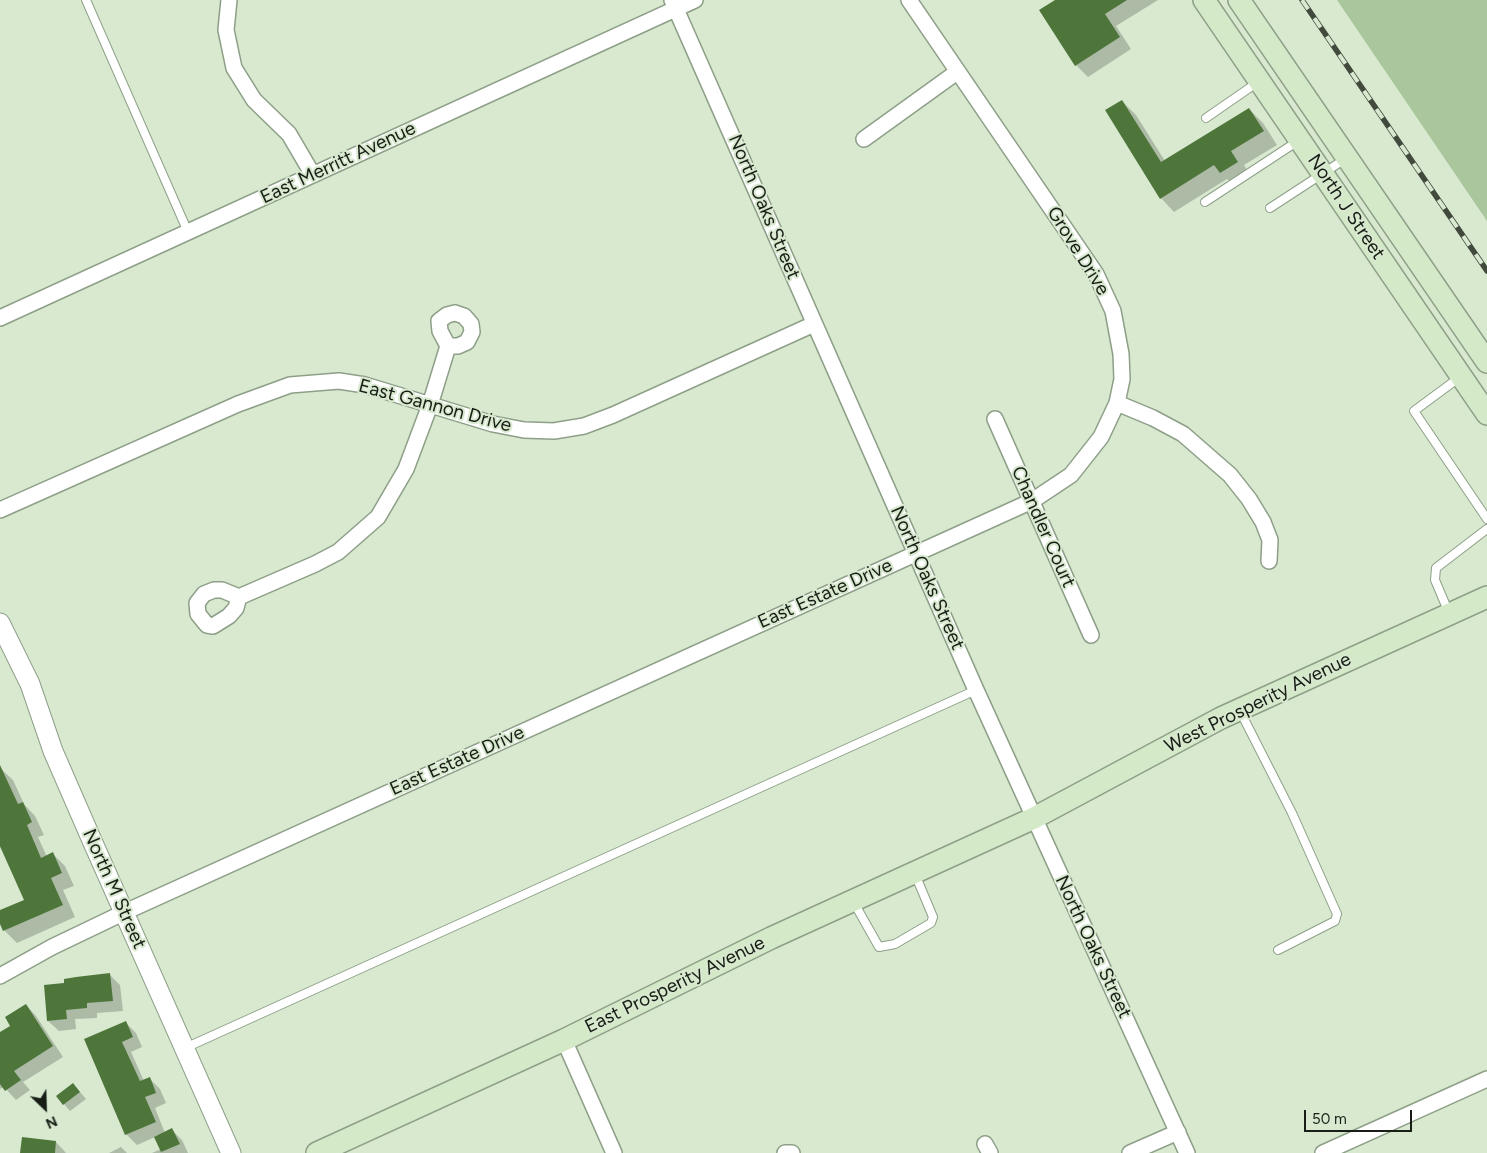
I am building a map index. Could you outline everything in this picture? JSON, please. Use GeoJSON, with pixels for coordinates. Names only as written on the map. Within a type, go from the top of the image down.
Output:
{"type":"FeatureCollection","features":[{"type":"Feature","properties":{"kind":"main road","name":"North J Street"},"geometry":{"type":"LineString","coordinates":[[1204,0],[1487,414]]}},
{"type":"Feature","properties":{"kind":"main road","name":"North J Street"},"geometry":{"type":"LineString","coordinates":[[1239,0],[1487,362]]}},
{"type":"Feature","properties":{"kind":"main road","name":"West Prosperity Avenue"},"geometry":{"type":"LineString","coordinates":[[1034,818],[1240,710],[1487,597]]}},
{"type":"Feature","properties":{"kind":"main road","name":"East Prosperity Avenue"},"geometry":{"type":"LineString","coordinates":[[317,1153],[564,1040],[771,938],[1034,818]]}},
{"type":"Feature","properties":{"kind":"street"},"geometry":{"type":"LineString","coordinates":[[229,0],[226,30],[234,68],[254,100],[289,134],[313,175]]}},
{"type":"Feature","properties":{"kind":"street"},"geometry":{"type":"LineString","coordinates":[[674,4],[695,0]]}},
{"type":"Feature","properties":{"kind":"street","name":"Grove Drive"},"geometry":{"type":"LineString","coordinates":[[909,0],[1096,274],[1113,311],[1121,354],[1122,379],[1117,403],[1100,437],[1071,475],[1032,501],[916,552]]}},
{"type":"Feature","properties":{"kind":"street","name":"East Merritt Avenue"},"geometry":{"type":"LineString","coordinates":[[0,318],[313,175],[674,4]]}},
{"type":"Feature","properties":{"kind":"street","name":"North Oaks Street"},"geometry":{"type":"LineString","coordinates":[[674,4],[976,690],[1187,1153]]}},
{"type":"Feature","properties":{"kind":"street"},"geometry":{"type":"LineString","coordinates":[[864,139],[957,72]]}},
{"type":"Feature","properties":{"kind":"street","name":"East Gannon Drive"},"geometry":{"type":"LineString","coordinates":[[0,510],[238,404],[290,385],[339,382],[365,385],[493,424],[524,430],[554,431],[584,426],[814,324]]}},
{"type":"Feature","properties":{"kind":"street"},"geometry":{"type":"LineString","coordinates":[[239,597],[338,552],[378,517],[406,469],[430,405],[448,346]]}},
{"type":"Feature","properties":{"kind":"street"},"geometry":{"type":"LineString","coordinates":[[1117,403],[1153,418],[1183,434],[1230,476],[1250,499],[1263,522],[1270,540],[1269,561]]}},
{"type":"Feature","properties":{"kind":"street","name":"Chandler Court"},"geometry":{"type":"LineString","coordinates":[[995,418],[1091,635]]}},
{"type":"Feature","properties":{"kind":"street","name":"East Estate Drive"},"geometry":{"type":"LineString","coordinates":[[0,976],[52,947],[125,912],[916,552]]}},
{"type":"Feature","properties":{"kind":"street","name":"North M Street"},"geometry":{"type":"LineString","coordinates":[[0,623],[30,684],[53,750],[231,1153]]}},
{"type":"Feature","properties":{"kind":"street"},"geometry":{"type":"LineString","coordinates":[[564,1040],[614,1153]]}},
{"type":"Feature","properties":{"kind":"street"},"geometry":{"type":"LineString","coordinates":[[1323,1153],[1487,1078]]}},
{"type":"Feature","properties":{"kind":"street"},"geometry":{"type":"LineString","coordinates":[[1130,1153],[1178,1132]]}},
{"type":"Feature","properties":{"kind":"street"},"geometry":{"type":"LineString","coordinates":[[785,1153],[792,1153]]}},
{"type":"Feature","properties":{"kind":"lane"},"geometry":{"type":"LineString","coordinates":[[86,0],[188,232]]}},
{"type":"Feature","properties":{"kind":"lane"},"geometry":{"type":"LineString","coordinates":[[1206,118],[1260,81]]}},
{"type":"Feature","properties":{"kind":"lane"},"geometry":{"type":"LineString","coordinates":[[1205,202],[1300,140]]}},
{"type":"Feature","properties":{"kind":"lane"},"geometry":{"type":"LineString","coordinates":[[1270,208],[1347,158]]}},
{"type":"Feature","properties":{"kind":"lane"},"geometry":{"type":"LineString","coordinates":[[1461,376],[1414,411],[1487,519]]}},
{"type":"Feature","properties":{"kind":"lane"},"geometry":{"type":"LineString","coordinates":[[1450,614],[1435,580],[1436,568],[1487,529]]}},
{"type":"Feature","properties":{"kind":"lane"},"geometry":{"type":"LineString","coordinates":[[184,1049],[976,690]]}},
{"type":"Feature","properties":{"kind":"lane"},"geometry":{"type":"LineString","coordinates":[[1240,710],[1292,813],[1337,914],[1335,921],[1278,950]]}},
{"type":"Feature","properties":{"kind":"lane"},"geometry":{"type":"LineString","coordinates":[[853,900],[879,947],[895,944],[931,924],[933,917],[914,872]]}},
{"type":"Feature","properties":{"kind":"green space"},"geometry":{"type":"Polygon","coordinates":[[[1337,0],[1487,0],[1487,221],[1337,0]]]}},
{"type":"Feature","properties":{"kind":"building"},"geometry":{"type":"Polygon","coordinates":[[[1055,0],[1127,0],[1105,14],[1120,37],[1075,66],[1039,10],[1055,0]]]}},
{"type":"Feature","properties":{"kind":"building"},"geometry":{"type":"Polygon","coordinates":[[[1122,100],[1161,162],[1249,108],[1264,131],[1231,151],[1238,162],[1220,173],[1214,165],[1160,199],[1105,110],[1122,100]]]}},
{"type":"Feature","properties":{"kind":"building"},"geometry":{"type":"Polygon","coordinates":[[[0,765],[18,804],[23,802],[32,822],[27,825],[41,858],[53,852],[62,873],[51,878],[63,905],[3,931],[0,924],[0,910],[24,900],[0,846],[0,765]]]}},
{"type":"Feature","properties":{"kind":"building"},"geometry":{"type":"Polygon","coordinates":[[[110,973],[113,1001],[87,1003],[87,1008],[66,1010],[67,1019],[47,1021],[44,985],[64,983],[64,979],[110,973]]]}},
{"type":"Feature","properties":{"kind":"building"},"geometry":{"type":"Polygon","coordinates":[[[26,1004],[53,1046],[14,1071],[21,1080],[5,1091],[0,1084],[0,1032],[10,1026],[5,1017],[26,1004]]]}},
{"type":"Feature","properties":{"kind":"building"},"geometry":{"type":"Polygon","coordinates":[[[126,1021],[133,1037],[122,1042],[140,1081],[150,1077],[156,1093],[145,1097],[156,1122],[125,1135],[84,1039],[126,1021]]]}},
{"type":"Feature","properties":{"kind":"building"},"geometry":{"type":"Polygon","coordinates":[[[73,1083],[80,1092],[63,1105],[56,1096],[73,1083]]]}},
{"type":"Feature","properties":{"kind":"building"},"geometry":{"type":"Polygon","coordinates":[[[172,1128],[180,1144],[161,1152],[154,1137],[172,1128]]]}},
{"type":"Feature","properties":{"kind":"building"},"geometry":{"type":"Polygon","coordinates":[[[22,1137],[56,1141],[55,1153],[20,1153],[22,1137]]]}},
{"type":"Feature","properties":{"kind":"railway"},"geometry":{"type":"LineString","coordinates":[[1302,0],[1487,271]]}}]}
